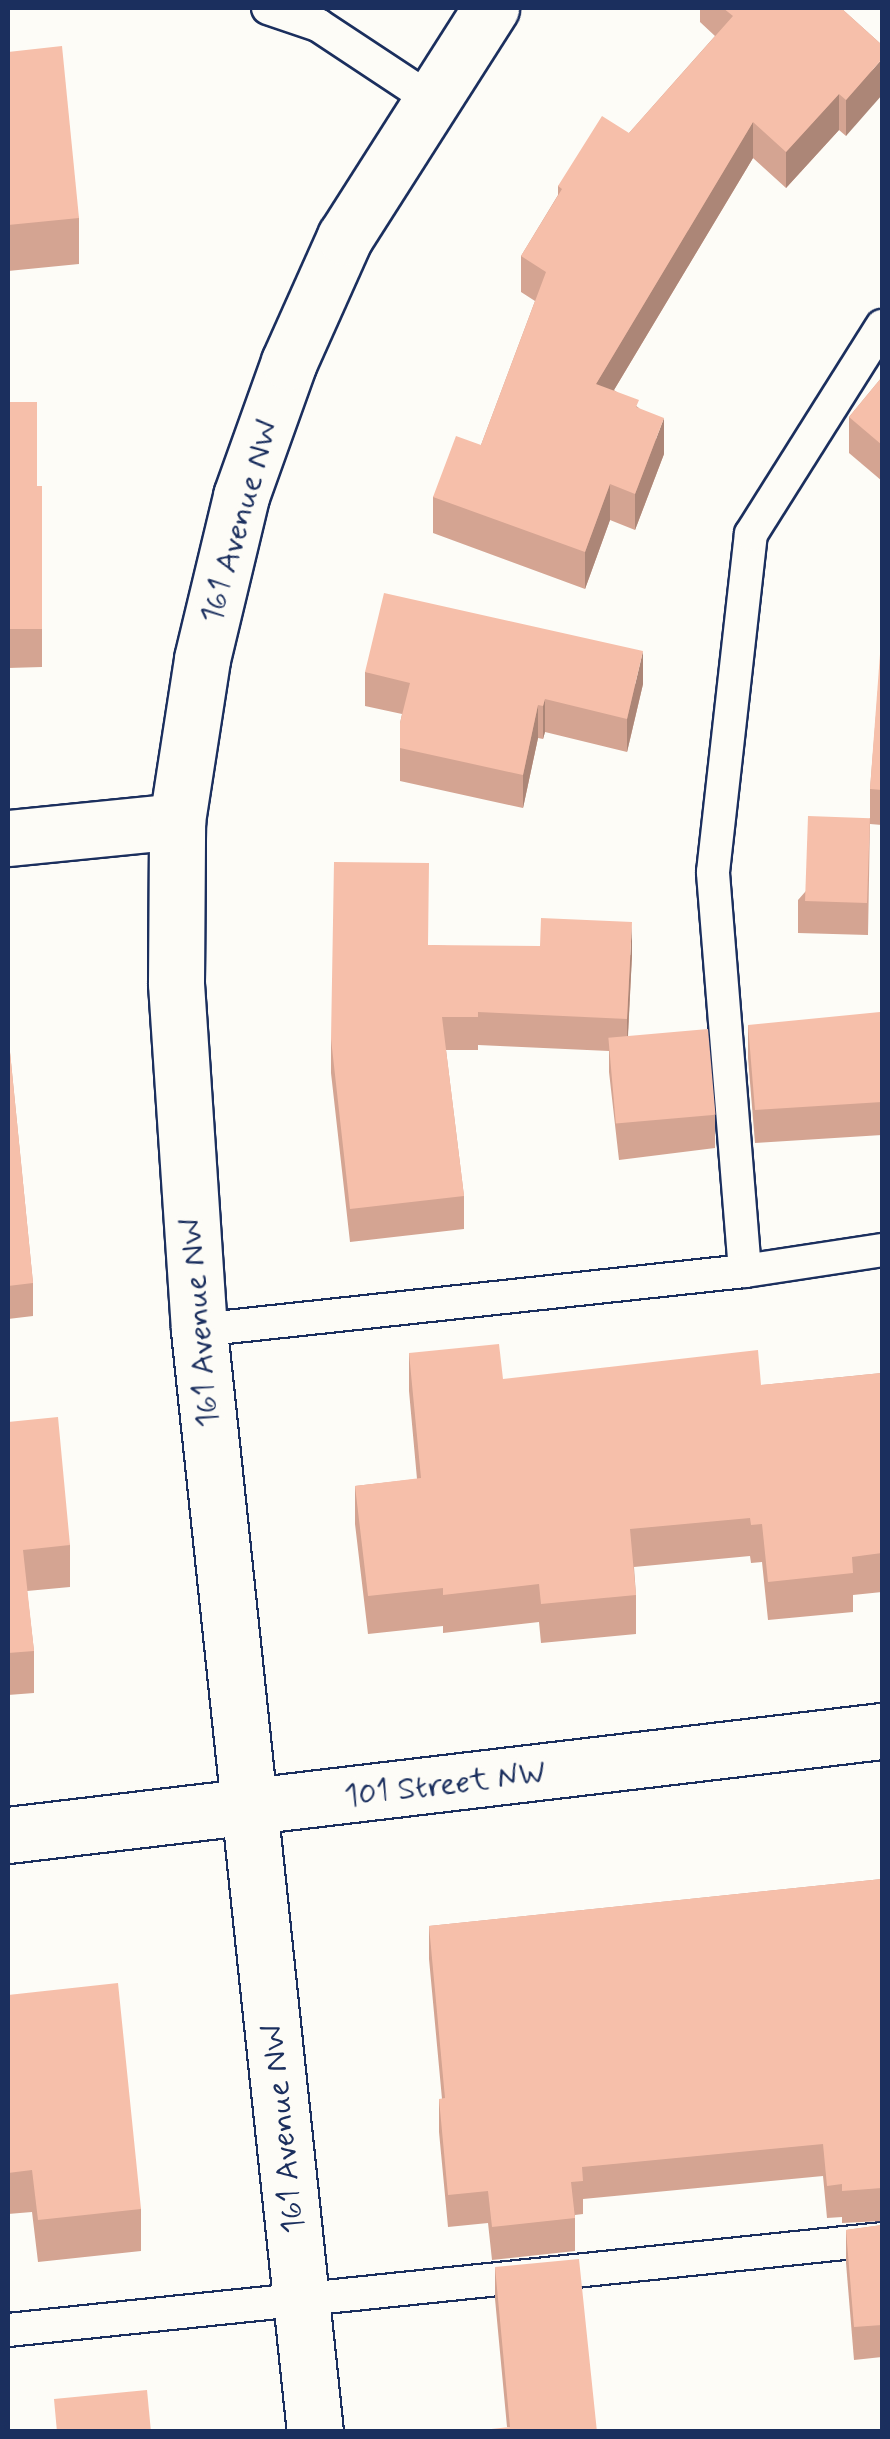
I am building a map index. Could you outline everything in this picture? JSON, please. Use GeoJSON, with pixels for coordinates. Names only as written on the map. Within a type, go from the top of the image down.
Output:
{"type":"FeatureCollection","features":[{"type":"Feature","properties":{"kind":"street","name":"161 Avenue NW"},"geometry":{"type":"LineString","coordinates":[[315,2432],[199,1330],[177,1002],[177,821],[202,659],[242,496],[289,362],[345,237],[490,8]]}},
{"type":"Feature","properties":{"kind":"street"},"geometry":{"type":"LineString","coordinates":[[8,838],[177,821]]}},
{"type":"Feature","properties":{"kind":"street","name":"101 Street NW"},"geometry":{"type":"LineString","coordinates":[[8,1835],[882,1731]]}},
{"type":"Feature","properties":{"kind":"lane"},"geometry":{"type":"LineString","coordinates":[[268,8],[318,25],[430,99]]}},
{"type":"Feature","properties":{"kind":"lane"},"geometry":{"type":"LineString","coordinates":[[745,1271],[712,872],[751,534],[882,326]]}},
{"type":"Feature","properties":{"kind":"lane"},"geometry":{"type":"LineString","coordinates":[[199,1330],[745,1271],[882,1250]]}},
{"type":"Feature","properties":{"kind":"lane"},"geometry":{"type":"LineString","coordinates":[[8,2330],[302,2296],[882,2239]]}},
{"type":"Feature","properties":{"kind":"building"},"geometry":{"type":"Polygon","coordinates":[[[723,8],[841,8],[882,45],[882,59],[846,100],[839,94],[786,152],[753,122],[596,384],[639,400],[636,407],[664,418],[635,494],[610,484],[585,552],[433,497],[456,436],[481,445],[546,272],[521,256],[562,189],[558,186],[602,116],[629,133],[733,16],[723,8]]]}},
{"type":"Feature","properties":{"kind":"building"},"geometry":{"type":"Polygon","coordinates":[[[62,46],[79,218],[8,225],[8,52],[62,46]]]}},
{"type":"Feature","properties":{"kind":"building"},"geometry":{"type":"Polygon","coordinates":[[[882,377],[882,445],[849,417],[882,377]]]}},
{"type":"Feature","properties":{"kind":"building"},"geometry":{"type":"Polygon","coordinates":[[[8,402],[37,402],[37,486],[42,486],[42,629],[8,629],[8,402]]]}},
{"type":"Feature","properties":{"kind":"building"},"geometry":{"type":"Polygon","coordinates":[[[384,593],[643,651],[627,719],[545,699],[543,706],[538,705],[523,775],[400,748],[400,723],[410,683],[365,672],[384,593]]]}},
{"type":"Feature","properties":{"kind":"building"},"geometry":{"type":"Polygon","coordinates":[[[882,641],[882,790],[870,789],[882,641]]]}},
{"type":"Feature","properties":{"kind":"building"},"geometry":{"type":"Polygon","coordinates":[[[808,816],[870,818],[867,903],[805,901],[808,816]]]}},
{"type":"Feature","properties":{"kind":"building"},"geometry":{"type":"Polygon","coordinates":[[[334,862],[429,863],[428,945],[540,946],[541,918],[632,922],[627,1019],[478,1012],[478,1017],[442,1017],[464,1196],[350,1209],[331,1039],[334,862]]]}},
{"type":"Feature","properties":{"kind":"building"},"geometry":{"type":"Polygon","coordinates":[[[880,1012],[882,1102],[755,1110],[748,1025],[880,1012]]]}},
{"type":"Feature","properties":{"kind":"building"},"geometry":{"type":"Polygon","coordinates":[[[708,1029],[715,1115],[616,1123],[608,1038],[708,1029]]]}},
{"type":"Feature","properties":{"kind":"building"},"geometry":{"type":"Polygon","coordinates":[[[8,1032],[33,1283],[8,1286],[8,1032]]]}},
{"type":"Feature","properties":{"kind":"building"},"geometry":{"type":"Polygon","coordinates":[[[499,1344],[503,1379],[758,1350],[761,1385],[882,1373],[882,1553],[852,1557],[853,1573],[768,1582],[762,1524],[751,1525],[750,1518],[630,1529],[636,1595],[541,1604],[539,1584],[443,1595],[443,1588],[368,1596],[355,1486],[421,1478],[409,1353],[499,1344]]]}},
{"type":"Feature","properties":{"kind":"building"},"geometry":{"type":"Polygon","coordinates":[[[58,1417],[70,1545],[23,1550],[34,1651],[8,1653],[8,1422],[58,1417]]]}},
{"type":"Feature","properties":{"kind":"building"},"geometry":{"type":"Polygon","coordinates":[[[882,1879],[882,2188],[842,2191],[842,2184],[827,2186],[823,2144],[582,2167],[583,2181],[571,2182],[575,2218],[492,2227],[488,2191],[448,2195],[439,2099],[445,2098],[429,1926],[882,1879]]]}},
{"type":"Feature","properties":{"kind":"building"},"geometry":{"type":"Polygon","coordinates":[[[118,1983],[141,2209],[38,2220],[32,2170],[8,2173],[8,1995],[118,1983]]]}},
{"type":"Feature","properties":{"kind":"building"},"geometry":{"type":"Polygon","coordinates":[[[882,2225],[882,2325],[854,2327],[846,2230],[882,2225]]]}},
{"type":"Feature","properties":{"kind":"building"},"geometry":{"type":"Polygon","coordinates":[[[579,2259],[597,2432],[463,2432],[510,2427],[495,2267],[579,2259]]]}},
{"type":"Feature","properties":{"kind":"building"},"geometry":{"type":"Polygon","coordinates":[[[147,2390],[151,2432],[57,2432],[54,2399],[147,2390]]]}}]}
